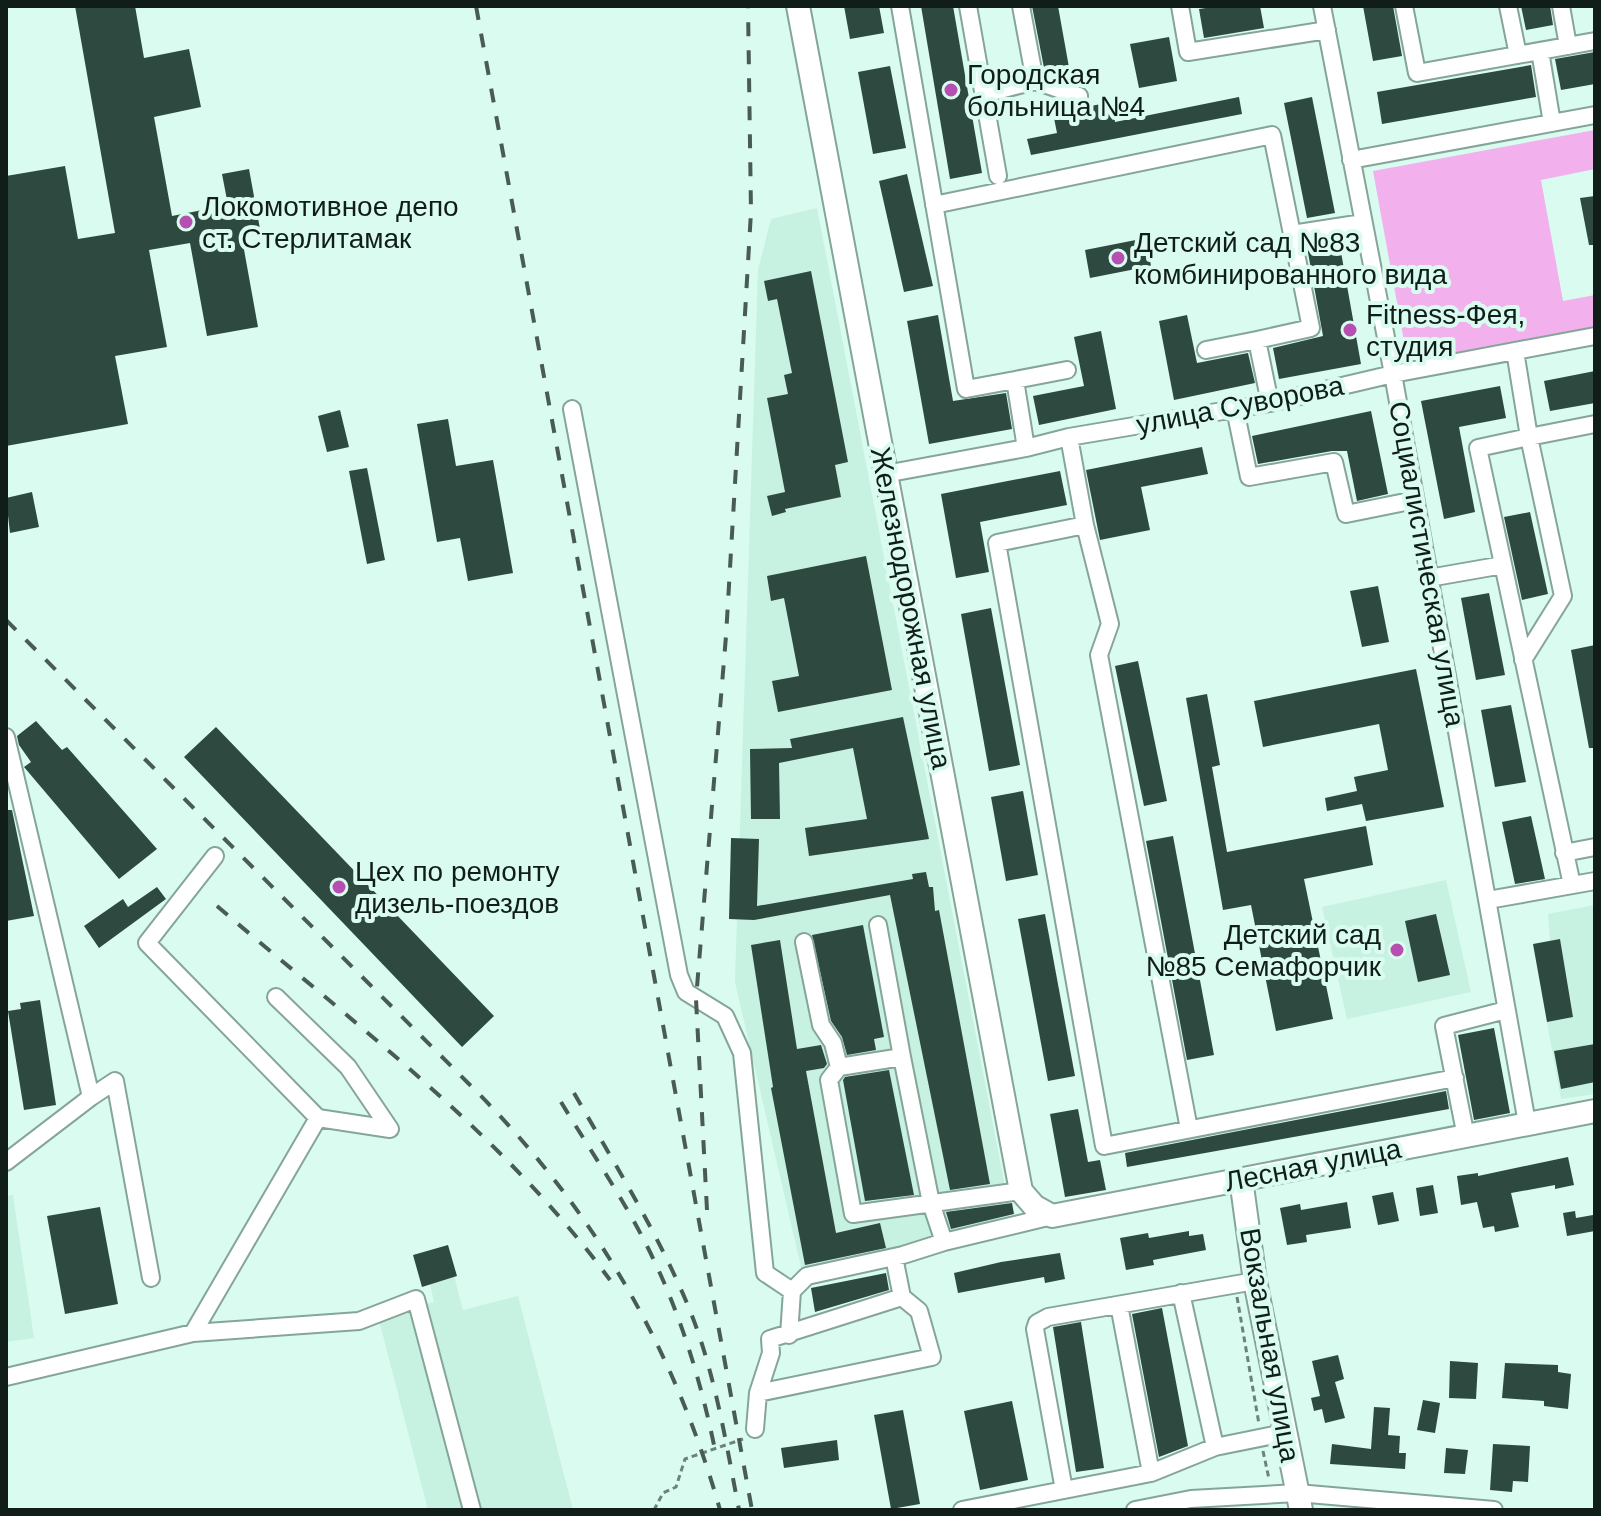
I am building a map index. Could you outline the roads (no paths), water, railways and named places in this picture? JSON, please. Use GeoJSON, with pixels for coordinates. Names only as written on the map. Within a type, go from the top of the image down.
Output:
{"type":"FeatureCollection","features":[{"type":"Feature","properties":{"kind":"main road","name":"Железнодорожная улица"},"geometry":{"type":"LineString","coordinates":[[798,6],[885,474],[1036,1204]]}},
{"type":"Feature","properties":{"kind":"main road","name":"Лесная улица"},"geometry":{"type":"LineString","coordinates":[[1036,1204],[1241,1179],[1595,1111]]}},
{"type":"Feature","properties":{"kind":"main road","name":"Вокзальная улица"},"geometry":{"type":"LineString","coordinates":[[1241,1179],[1245,1282],[1299,1501]]}},
{"type":"Feature","properties":{"kind":"street"},"geometry":{"type":"LineString","coordinates":[[900,6],[966,389],[1067,370]]}},
{"type":"Feature","properties":{"kind":"street"},"geometry":{"type":"LineString","coordinates":[[968,6],[998,176]]}},
{"type":"Feature","properties":{"kind":"street"},"geometry":{"type":"LineString","coordinates":[[1021,6],[1035,81]]}},
{"type":"Feature","properties":{"kind":"street"},"geometry":{"type":"LineString","coordinates":[[1180,6],[1188,52],[1327,30]]}},
{"type":"Feature","properties":{"kind":"street","name":"Социалистическая улица"},"geometry":{"type":"LineString","coordinates":[[1322,6],[1393,374],[1527,1123]]}},
{"type":"Feature","properties":{"kind":"street"},"geometry":{"type":"LineString","coordinates":[[1404,6],[1417,73],[1595,41]]}},
{"type":"Feature","properties":{"kind":"street"},"geometry":{"type":"LineString","coordinates":[[1508,6],[1518,55]]}},
{"type":"Feature","properties":{"kind":"street"},"geometry":{"type":"LineString","coordinates":[[1561,6],[1568,46]]}},
{"type":"Feature","properties":{"kind":"street"},"geometry":{"type":"LineString","coordinates":[[1540,51],[1552,123]]}},
{"type":"Feature","properties":{"kind":"street"},"geometry":{"type":"LineString","coordinates":[[984,94],[1035,81],[1079,96]]}},
{"type":"Feature","properties":{"kind":"street"},"geometry":{"type":"LineString","coordinates":[[1351,160],[1595,115]]}},
{"type":"Feature","properties":{"kind":"street"},"geometry":{"type":"LineString","coordinates":[[934,205],[1272,135],[1311,328],[1206,350]]}},
{"type":"Feature","properties":{"kind":"street"},"geometry":{"type":"LineString","coordinates":[[1292,234],[1363,223]]}},
{"type":"Feature","properties":{"kind":"street","name":"улица Суворова"},"geometry":{"type":"LineString","coordinates":[[885,474],[1069,437],[1270,403],[1393,374],[1595,336]]}},
{"type":"Feature","properties":{"kind":"street"},"geometry":{"type":"LineString","coordinates":[[1257,340],[1270,403]]}},
{"type":"Feature","properties":{"kind":"street"},"geometry":{"type":"LineString","coordinates":[[1515,351],[1529,437],[1563,596],[1523,660]]}},
{"type":"Feature","properties":{"kind":"street"},"geometry":{"type":"LineString","coordinates":[[1015,380],[1026,448]]}},
{"type":"Feature","properties":{"kind":"street"},"geometry":{"type":"LineString","coordinates":[[572,409],[679,975],[686,992],[725,1016],[742,1053],[765,1273],[792,1291]]}},
{"type":"Feature","properties":{"kind":"street"},"geometry":{"type":"LineString","coordinates":[[1235,409],[1249,477],[1334,462],[1346,514],[1415,500]]}},
{"type":"Feature","properties":{"kind":"street"},"geometry":{"type":"LineString","coordinates":[[1572,885],[1478,448],[1595,424]]}},
{"type":"Feature","properties":{"kind":"street"},"geometry":{"type":"LineString","coordinates":[[1069,437],[1085,525],[1110,624],[1099,655],[1189,1129]]}},
{"type":"Feature","properties":{"kind":"street"},"geometry":{"type":"LineString","coordinates":[[1085,525],[997,543],[1104,1146],[1455,1078]]}},
{"type":"Feature","properties":{"kind":"street"},"geometry":{"type":"LineString","coordinates":[[1429,578],[1503,565]]}},
{"type":"Feature","properties":{"kind":"street"},"geometry":{"type":"LineString","coordinates":[[6,737],[91,1097]]}},
{"type":"Feature","properties":{"kind":"street"},"geometry":{"type":"LineString","coordinates":[[1564,853],[1595,847]]}},
{"type":"Feature","properties":{"kind":"street"},"geometry":{"type":"LineString","coordinates":[[215,856],[147,943],[318,1118],[390,1129],[348,1067],[276,997]]}},
{"type":"Feature","properties":{"kind":"street"},"geometry":{"type":"LineString","coordinates":[[1488,900],[1595,881]]}},
{"type":"Feature","properties":{"kind":"street"},"geometry":{"type":"LineString","coordinates":[[878,925],[931,1203],[944,1242]]}},
{"type":"Feature","properties":{"kind":"street"},"geometry":{"type":"LineString","coordinates":[[804,942],[821,1025],[833,1043],[839,1067]]}},
{"type":"Feature","properties":{"kind":"street"},"geometry":{"type":"LineString","coordinates":[[1466,1137],[1444,1026],[1506,1010]]}},
{"type":"Feature","properties":{"kind":"street"},"geometry":{"type":"LineString","coordinates":[[902,1057],[839,1067],[829,1080],[853,1214],[931,1203],[1036,1204]]}},
{"type":"Feature","properties":{"kind":"street"},"geometry":{"type":"LineString","coordinates":[[6,1162],[115,1081],[151,1278]]}},
{"type":"Feature","properties":{"kind":"street"},"geometry":{"type":"LineString","coordinates":[[193,1333],[318,1118]]}},
{"type":"Feature","properties":{"kind":"street"},"geometry":{"type":"LineString","coordinates":[[789,1335],[792,1291],[807,1276],[894,1257],[944,1242],[1036,1204]]}},
{"type":"Feature","properties":{"kind":"street"},"geometry":{"type":"LineString","coordinates":[[758,1393],[932,1357],[919,1311],[902,1297],[894,1257]]}},
{"type":"Feature","properties":{"kind":"street"},"geometry":{"type":"LineString","coordinates":[[1064,1490],[1035,1329],[1037,1323],[1048,1317],[1245,1282]]}},
{"type":"Feature","properties":{"kind":"street"},"geometry":{"type":"LineString","coordinates":[[1181,1293],[1215,1447]]}},
{"type":"Feature","properties":{"kind":"street"},"geometry":{"type":"LineString","coordinates":[[755,1429],[758,1393],[771,1353],[770,1339],[902,1297]]}},
{"type":"Feature","properties":{"kind":"street"},"geometry":{"type":"LineString","coordinates":[[6,1377],[193,1333],[359,1321],[416,1299],[472,1510]]}},
{"type":"Feature","properties":{"kind":"street"},"geometry":{"type":"LineString","coordinates":[[1119,1305],[1151,1473]]}},
{"type":"Feature","properties":{"kind":"street"},"geometry":{"type":"LineString","coordinates":[[962,1510],[1151,1473],[1215,1447],[1284,1433]]}},
{"type":"Feature","properties":{"kind":"street"},"geometry":{"type":"LineString","coordinates":[[1135,1510],[1191,1499],[1273,1496],[1299,1501],[1494,1510]]}},
{"type":"Feature","properties":{"kind":"railway"},"geometry":{"type":"LineString","coordinates":[[476,6],[752,1510]]}},
{"type":"Feature","properties":{"kind":"railway"},"geometry":{"type":"LineString","coordinates":[[707,1210],[696,999],[726,636],[751,212],[748,6]]}},
{"type":"Feature","properties":{"kind":"railway"},"geometry":{"type":"LineString","coordinates":[[6,620],[479,1094],[559,1186],[594,1235],[655,1339],[680,1394],[720,1510]]}},
{"type":"Feature","properties":{"kind":"railway"},"geometry":{"type":"LineString","coordinates":[[217,906],[373,1037],[475,1129],[568,1227],[610,1280]]}},
{"type":"Feature","properties":{"kind":"railway"},"geometry":{"type":"LineString","coordinates":[[574,1093],[650,1225],[689,1308],[713,1382],[739,1510]]}},
{"type":"Feature","properties":{"kind":"railway"},"geometry":{"type":"LineString","coordinates":[[561,1102],[628,1211],[659,1272],[688,1347],[715,1450]]}},
{"type":"Feature","properties":{"kind":"place","name":"Городская больница №4"},"geometry":{"type":"Point","coordinates":[951,90]}},
{"type":"Feature","properties":{"kind":"place","name":"Локомотивное депо ст. Стерлитамак"},"geometry":{"type":"Point","coordinates":[186,222]}},
{"type":"Feature","properties":{"kind":"place","name":"Детский сад №83 комбинированного вида"},"geometry":{"type":"Point","coordinates":[1118,258]}},
{"type":"Feature","properties":{"kind":"place","name":"Fitness-Фея, студия"},"geometry":{"type":"Point","coordinates":[1350,330]}},
{"type":"Feature","properties":{"kind":"place","name":"Цех по ремонту дизель-поездов"},"geometry":{"type":"Point","coordinates":[339,887]}},
{"type":"Feature","properties":{"kind":"place","name":"Детский сад №85 Семафорчик"},"geometry":{"type":"Point","coordinates":[1397,950]}}]}
